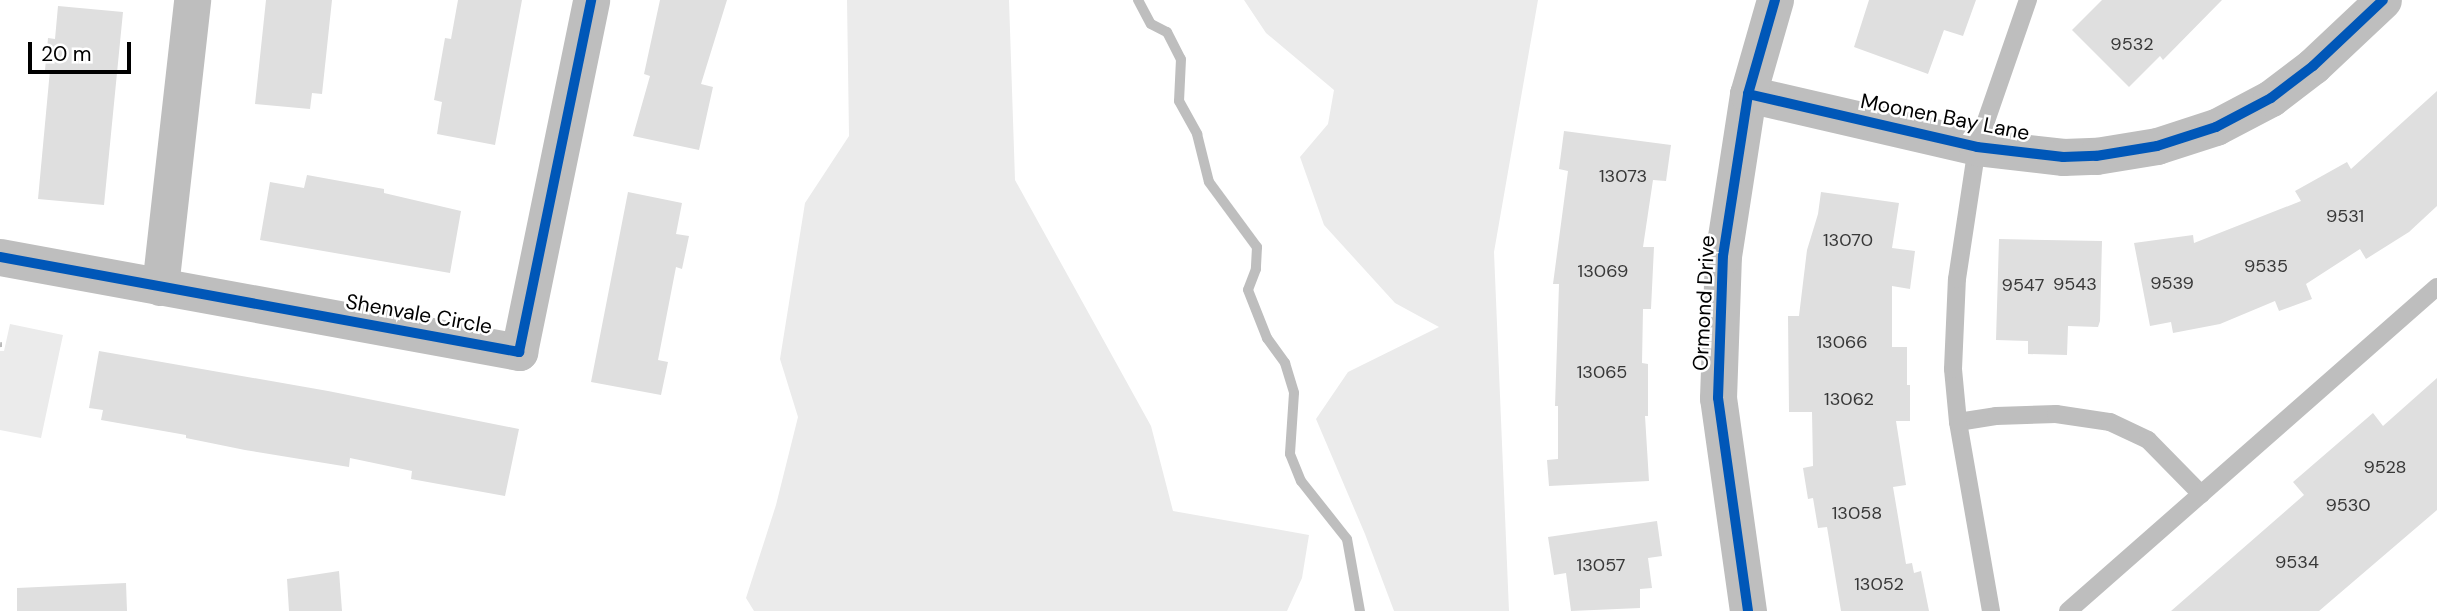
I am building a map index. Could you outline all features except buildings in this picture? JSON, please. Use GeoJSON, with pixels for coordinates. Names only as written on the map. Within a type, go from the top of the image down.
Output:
{"type":"FeatureCollection","features":[{"type":"Feature","properties":{"kind":"street"},"geometry":{"type":"LineString","coordinates":[[160,287],[192,0]]}},
{"type":"Feature","properties":{"kind":"street","name":"Shenvale Circle"},"geometry":{"type":"LineString","coordinates":[[0,257],[519,352],[591,0]]}},
{"type":"Feature","properties":{"kind":"street","name":"Ormond Drive"},"geometry":{"type":"LineString","coordinates":[[1748,611],[1718,398],[1723,256],[1748,94],[1775,0]]}},
{"type":"Feature","properties":{"kind":"street","name":"Moonen Bay Lane"},"geometry":{"type":"LineString","coordinates":[[1748,94],[1977,147],[2063,157],[2096,156],[2157,146],[2216,127],[2271,98],[2313,66],[2383,0]]}},
{"type":"Feature","properties":{"kind":"lane"},"geometry":{"type":"LineString","coordinates":[[1991,611],[1958,422],[1953,369],[1957,279],[1977,147],[2028,0]]}},
{"type":"Feature","properties":{"kind":"lane"},"geometry":{"type":"LineString","coordinates":[[2068,611],[2437,287]]}},
{"type":"Feature","properties":{"kind":"lane"},"geometry":{"type":"LineString","coordinates":[[1958,422],[1996,416],[2056,414],[2110,422],[2148,440],[2201,494]]}},
{"type":"Feature","properties":{"kind":"shaded area"},"geometry":{"type":"Polygon","coordinates":[[[847,0],[1009,0],[1015,180],[1151,426],[1173,511],[1309,535],[1302,578],[1287,611],[754,611],[746,598],[776,505],[798,417],[780,359],[805,203],[849,136],[847,0]]]}},
{"type":"Feature","properties":{"kind":"shaded area"},"geometry":{"type":"Polygon","coordinates":[[[1244,0],[1538,0],[1494,252],[1509,611],[1394,611],[1365,534],[1316,419],[1348,372],[1439,327],[1395,303],[1324,225],[1300,157],[1328,124],[1334,90],[1266,33],[1244,0]]]}},
{"type":"Feature","properties":{"kind":"shaded area"},"geometry":{"type":"Polygon","coordinates":[[[10,324],[63,335],[41,438],[0,430],[0,351],[4,351],[10,324]]]}},
{"type":"Feature","properties":{"kind":"waterway"},"geometry":{"type":"LineString","coordinates":[[1138,0],[1151,24],[1167,32],[1181,59],[1179,101],[1197,134],[1209,182],[1257,247],[1256,269],[1248,290],[1267,338],[1285,363],[1294,393],[1290,454],[1301,481],[1347,539],[1360,611]]}},
{"type":"Feature","properties":{"kind":"cycle path"},"geometry":{"type":"LineString","coordinates":[[0,257],[519,352],[591,0]]}},
{"type":"Feature","properties":{"kind":"cycle path"},"geometry":{"type":"LineString","coordinates":[[1748,611],[1718,398],[1723,256],[1748,94],[1775,0]]}},
{"type":"Feature","properties":{"kind":"cycle path"},"geometry":{"type":"LineString","coordinates":[[1748,94],[1977,147],[2063,157],[2096,156],[2157,146],[2216,127],[2271,98],[2313,66],[2383,0]]}}]}
